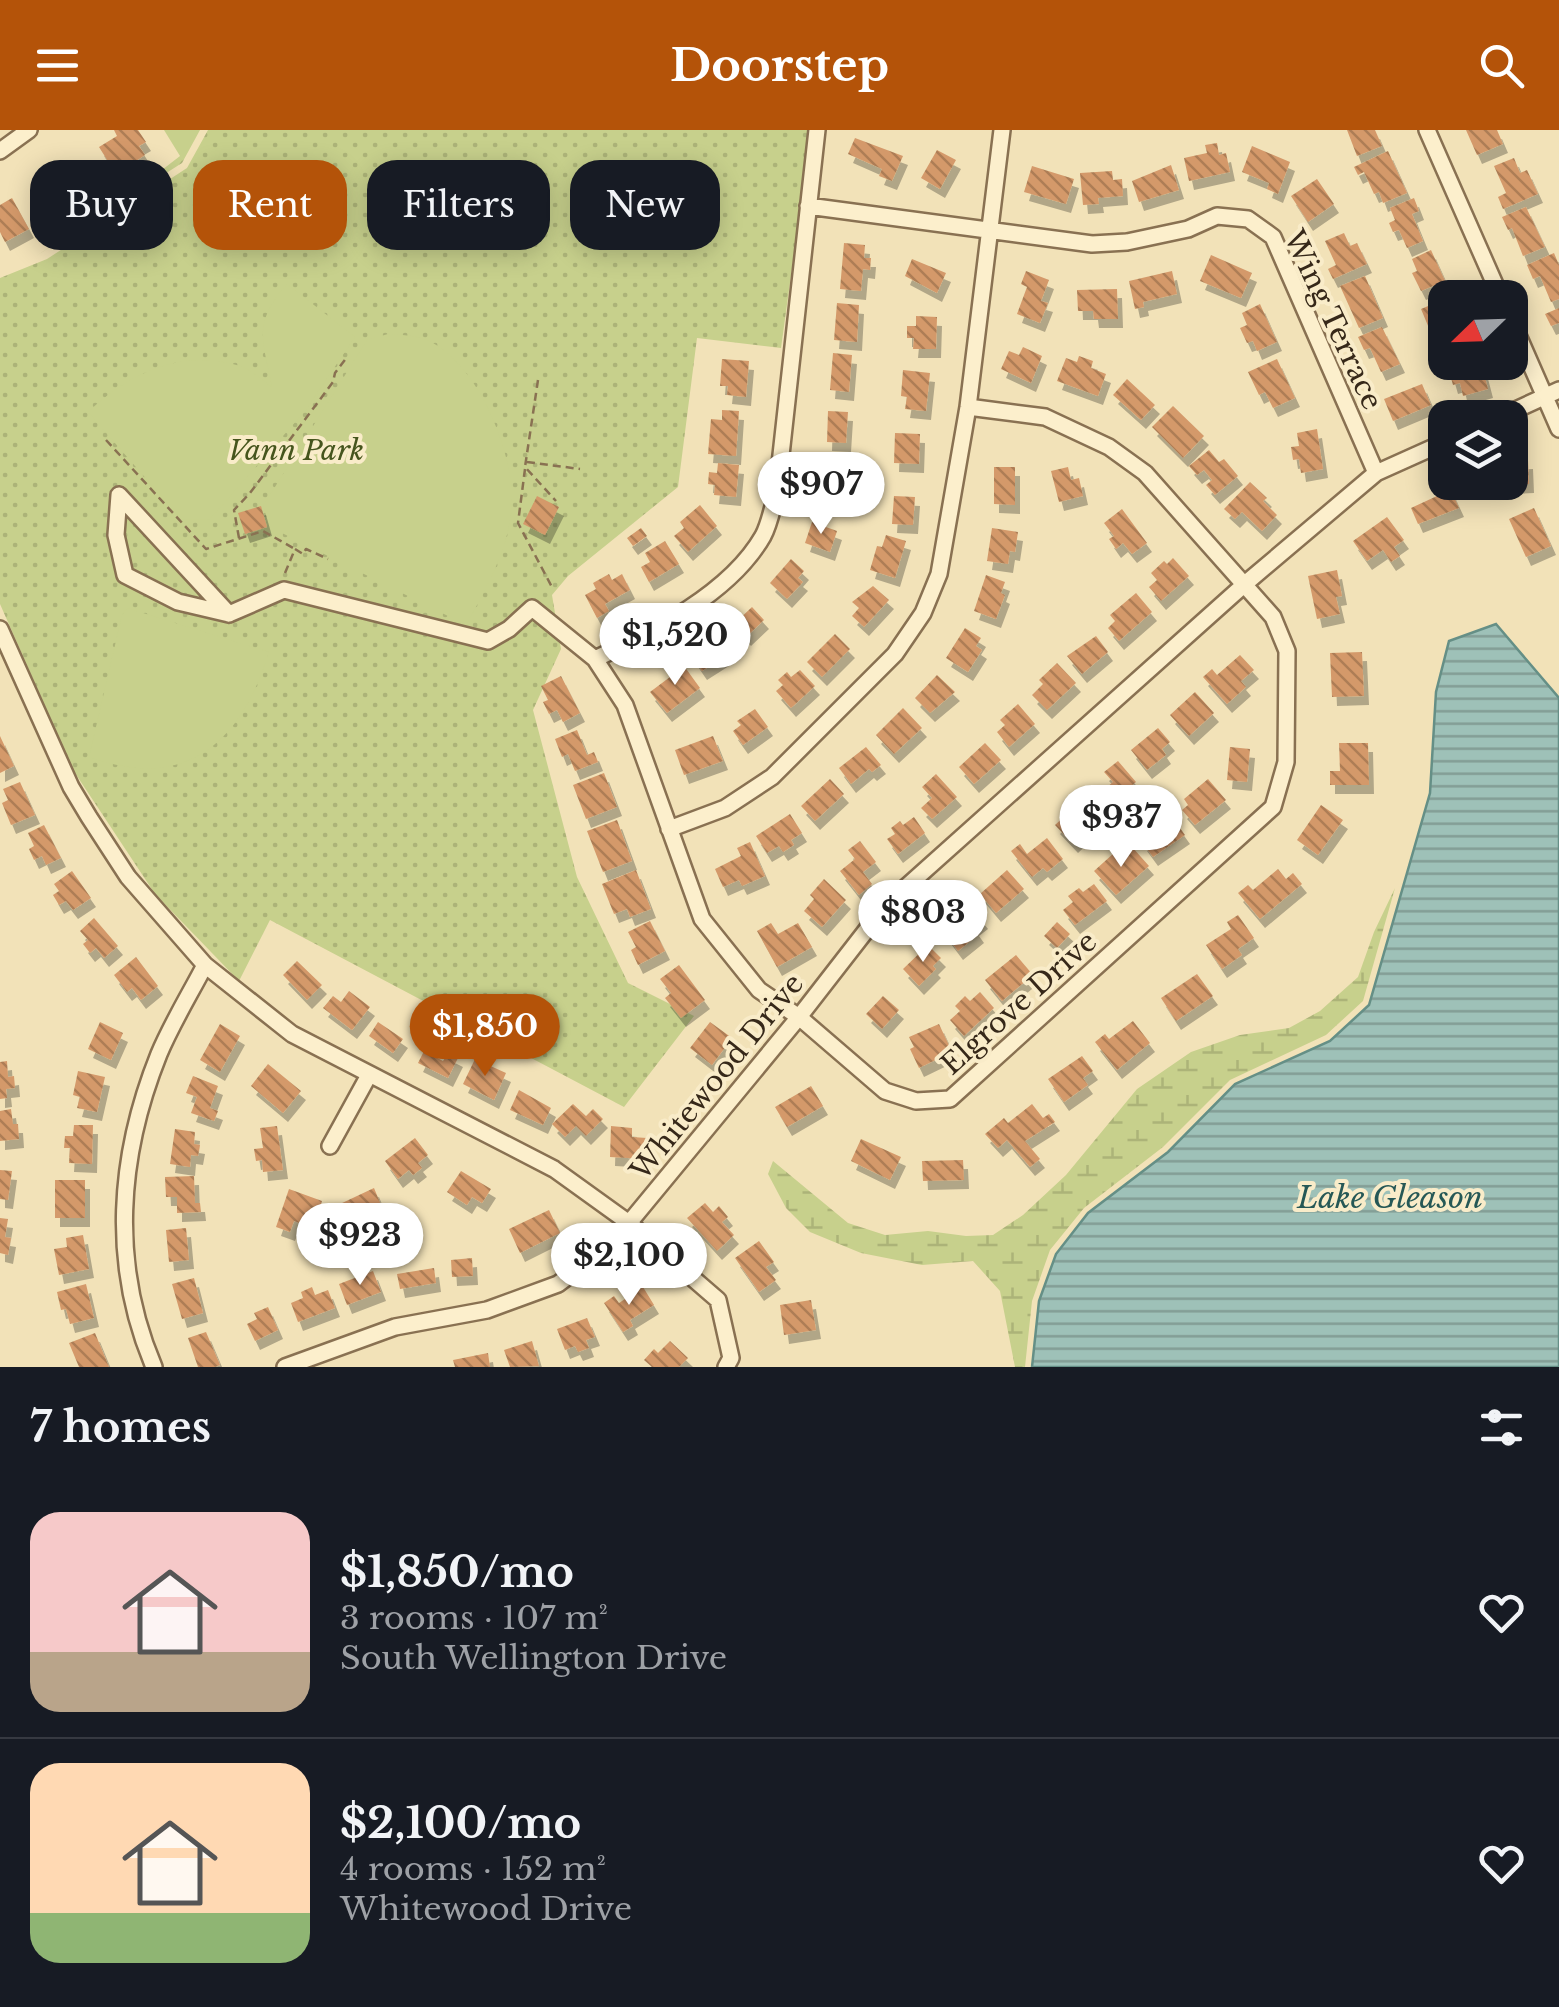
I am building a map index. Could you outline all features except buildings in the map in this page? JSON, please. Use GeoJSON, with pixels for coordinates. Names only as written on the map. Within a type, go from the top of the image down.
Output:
{"type":"FeatureCollection","features":[{"type":"Feature","properties":{"kind":"street"},"geometry":{"type":"LineString","coordinates":[[0,151],[28,130]]}},
{"type":"Feature","properties":{"kind":"street"},"geometry":{"type":"LineString","coordinates":[[595,659],[686,610],[737,570],[764,535],[777,491],[817,130]]}},
{"type":"Feature","properties":{"kind":"street"},"geometry":{"type":"LineString","coordinates":[[669,829],[725,808],[772,777],[896,654],[922,614],[939,574],[968,406],[1002,130]]}},
{"type":"Feature","properties":{"kind":"street"},"geometry":{"type":"LineString","coordinates":[[1427,130],[1494,280]]}},
{"type":"Feature","properties":{"kind":"street","name":"Wing Terrace"},"geometry":{"type":"LineString","coordinates":[[808,206],[1110,243],[1188,229],[1218,216],[1248,219],[1273,237],[1376,473]]}},
{"type":"Feature","properties":{"kind":"street"},"geometry":{"type":"LineString","coordinates":[[1528,350],[1552,393],[1559,429]]}},
{"type":"Feature","properties":{"kind":"street"},"geometry":{"type":"LineString","coordinates":[[1528,404],[1552,393]]}},
{"type":"Feature","properties":{"kind":"street","name":"Elgrove Drive"},"geometry":{"type":"LineString","coordinates":[[229,614],[284,590],[488,640],[509,629],[532,608],[595,659],[625,705],[702,920],[760,990],[886,1091],[916,1101],[950,1099],[1273,807],[1286,762],[1287,652],[1273,617],[1246,583],[1145,473],[1109,446],[1046,416],[968,406]]}},
{"type":"Feature","properties":{"kind":"street","name":"Whitewood Drive"},"geometry":{"type":"LineString","coordinates":[[284,1367],[395,1327],[487,1310],[558,1284],[602,1250],[629,1223],[799,1018],[886,905],[1246,583],[1376,473],[1428,450]]}},
{"type":"Feature","properties":{"kind":"street"},"geometry":{"type":"LineString","coordinates":[[119,495],[180,561],[229,614],[178,602],[126,575],[116,535],[119,495]]}},
{"type":"Feature","properties":{"kind":"street"},"geometry":{"type":"LineString","coordinates":[[0,629],[71,787],[89,817],[128,876],[205,965],[292,1034],[554,1170],[629,1223],[718,1300],[731,1358],[726,1367]]}},
{"type":"Feature","properties":{"kind":"street"},"geometry":{"type":"LineString","coordinates":[[154,1367],[132,1302],[125,1244],[129,1145],[160,1053],[205,965]]}},
{"type":"Feature","properties":{"kind":"street"},"geometry":{"type":"LineString","coordinates":[[330,1146],[369,1075]]}},
{"type":"Feature","properties":{"kind":"path"},"geometry":{"type":"LineString","coordinates":[[240,539],[234,510],[333,382],[347,357]]}},
{"type":"Feature","properties":{"kind":"path"},"geometry":{"type":"LineString","coordinates":[[538,380],[518,523],[553,589]]}},
{"type":"Feature","properties":{"kind":"path"},"geometry":{"type":"LineString","coordinates":[[106,440],[206,550],[263,530],[303,554],[306,548],[328,559]]}},
{"type":"Feature","properties":{"kind":"path"},"geometry":{"type":"LineString","coordinates":[[527,462],[580,469]]}},
{"type":"Feature","properties":{"kind":"path"},"geometry":{"type":"LineString","coordinates":[[525,468],[556,500]]}},
{"type":"Feature","properties":{"kind":"path"},"geometry":{"type":"LineString","coordinates":[[285,574],[294,549]]}},
{"type":"Feature","properties":{"kind":"green space"},"geometry":{"type":"Polygon","coordinates":[[[164,130],[200,130],[182,163],[173,169],[173,161],[180,156],[164,130]]]}},
{"type":"Feature","properties":{"kind":"green space","name":"Vann Park"},"geometry":{"type":"Polygon","coordinates":[[[208,130],[811,130],[781,348],[697,338],[678,487],[568,576],[552,595],[561,649],[533,710],[577,877],[628,983],[694,1016],[624,1107],[270,920],[239,981],[155,894],[73,770],[0,604],[0,278],[61,250],[173,250],[173,177],[187,168],[208,130]]]}},
{"type":"Feature","properties":{"kind":"green space"},"geometry":{"type":"Polygon","coordinates":[[[287,284],[355,337],[305,411],[210,519],[182,520],[88,412],[121,386],[177,362],[218,361],[240,366],[272,387],[264,322],[287,284]]]}},
{"type":"Feature","properties":{"kind":"green space"},"geometry":{"type":"Polygon","coordinates":[[[388,334],[433,343],[464,370],[489,410],[505,454],[512,495],[508,529],[490,579],[466,625],[270,527],[263,506],[367,340],[388,334]]]}},
{"type":"Feature","properties":{"kind":"green space"},"geometry":{"type":"Polygon","coordinates":[[[127,608],[269,652],[243,712],[205,752],[181,763],[154,768],[123,766],[89,757],[122,615],[127,608]]]}},
{"type":"Feature","properties":{"kind":"green space"},"geometry":{"type":"Polygon","coordinates":[[[1395,888],[1363,1001],[1326,1035],[1230,1080],[1163,1147],[1084,1208],[1050,1250],[1032,1301],[1025,1367],[1015,1367],[1000,1291],[973,1261],[922,1265],[861,1253],[810,1232],[786,1208],[768,1174],[773,1161],[848,1223],[885,1235],[928,1231],[993,1235],[1023,1215],[1066,1175],[1137,1089],[1191,1052],[1240,1035],[1289,1028],[1320,1011],[1358,977],[1395,888]]]}},
{"type":"Feature","properties":{"kind":"water","name":"Lake Gleason"},"geometry":{"type":"Polygon","coordinates":[[[1496,624],[1559,698],[1559,1367],[1032,1367],[1039,1301],[1056,1254],[1088,1213],[1168,1152],[1235,1084],[1330,1041],[1369,1005],[1430,793],[1436,692],[1449,641],[1496,624]]]}}]}
